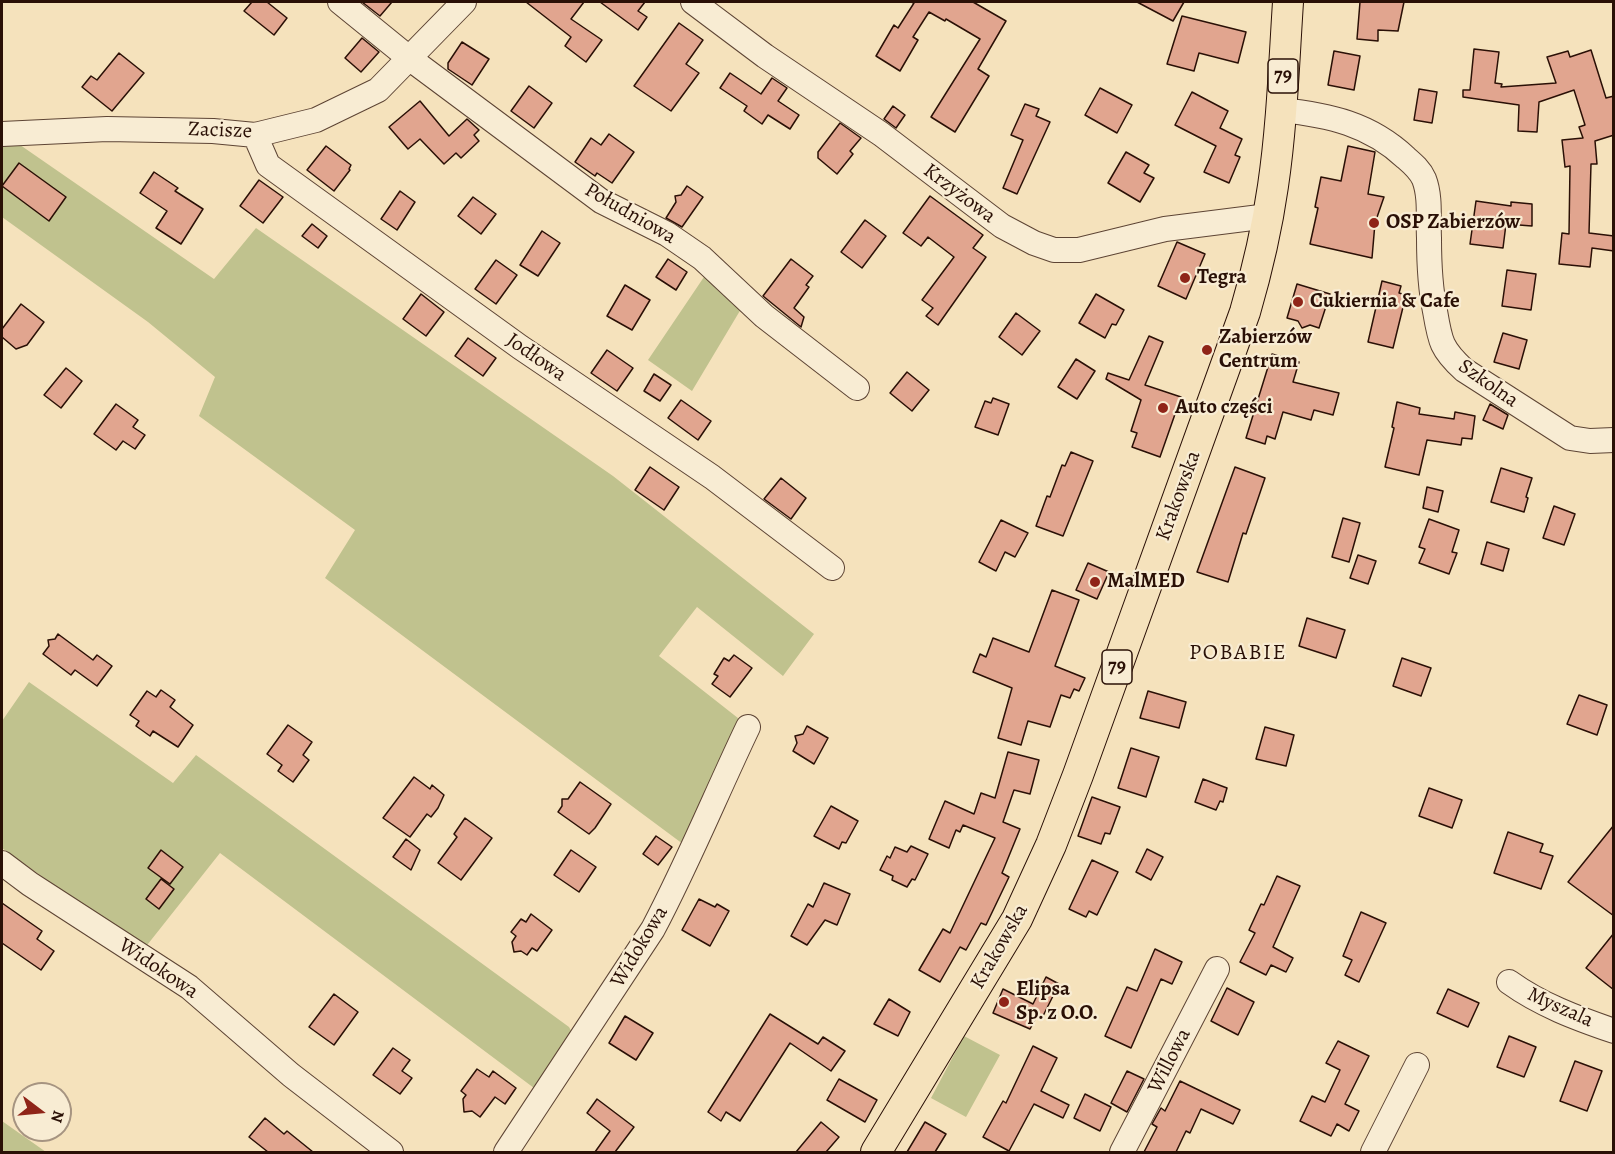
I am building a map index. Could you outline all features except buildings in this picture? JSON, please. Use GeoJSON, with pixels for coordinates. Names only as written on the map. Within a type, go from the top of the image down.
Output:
{"type":"FeatureCollection","features":[{"type":"Feature","properties":{"kind":"main road","name":"Krakowska"},"geometry":{"type":"LineString","coordinates":[[876,1152],[1011,930],[1051,845],[1245,312],[1268,216],[1278,150],[1288,2]]}},
{"type":"Feature","properties":{"kind":"street","name":"Południowa"},"geometry":{"type":"LineString","coordinates":[[340,2],[409,58],[601,201],[667,234],[702,258],[764,316],[857,388]]}},
{"type":"Feature","properties":{"kind":"street","name":"Zacisze"},"geometry":{"type":"LineString","coordinates":[[2,134],[106,129],[213,131],[255,135],[315,120],[378,90],[464,2]]}},
{"type":"Feature","properties":{"kind":"street","name":"Krzyżowa"},"geometry":{"type":"LineString","coordinates":[[693,2],[765,56],[881,134],[1002,226],[1034,243],[1063,250],[1079,250],[1166,229],[1268,216]]}},
{"type":"Feature","properties":{"kind":"street","name":"Szkolna"},"geometry":{"type":"LineString","coordinates":[[1281,110],[1324,116],[1369,130],[1400,152],[1417,168],[1424,179],[1428,203],[1432,296],[1441,343],[1451,358],[1464,370],[1570,438],[1590,441],[1614,440]]}},
{"type":"Feature","properties":{"kind":"street","name":"Jodłowa"},"geometry":{"type":"LineString","coordinates":[[255,135],[268,165],[520,348],[712,477],[832,568]]}},
{"type":"Feature","properties":{"kind":"street","name":"Widokowa"},"geometry":{"type":"LineString","coordinates":[[506,1152],[653,929],[748,727]]}},
{"type":"Feature","properties":{"kind":"street","name":"Widokowa"},"geometry":{"type":"LineString","coordinates":[[2,863],[30,884],[189,987],[291,1075],[391,1152]]}},
{"type":"Feature","properties":{"kind":"street","name":"Willowa"},"geometry":{"type":"LineString","coordinates":[[1122,1152],[1217,969]]}},
{"type":"Feature","properties":{"kind":"street","name":"Myszala"},"geometry":{"type":"LineString","coordinates":[[1509,982],[1531,998],[1556,1010],[1614,1031]]}},
{"type":"Feature","properties":{"kind":"street"},"geometry":{"type":"LineString","coordinates":[[1373,1152],[1417,1065]]}},
{"type":"Feature","properties":{"kind":"green space"},"geometry":{"type":"Polygon","coordinates":[[[10,138],[214,279],[256,228],[613,476],[814,634],[783,676],[697,607],[659,656],[743,722],[687,847],[325,578],[355,530],[199,416],[215,377],[148,322],[2,217],[2,139],[10,138]]]}},
{"type":"Feature","properties":{"kind":"green space"},"geometry":{"type":"Polygon","coordinates":[[[708,271],[744,304],[692,391],[648,360],[708,271]]]}},
{"type":"Feature","properties":{"kind":"green space"},"geometry":{"type":"Polygon","coordinates":[[[29,682],[173,783],[196,755],[569,1027],[575,1038],[538,1091],[220,853],[144,949],[2,848],[2,721],[29,682]]]}},
{"type":"Feature","properties":{"kind":"green space"},"geometry":{"type":"Polygon","coordinates":[[[964,1036],[1000,1055],[966,1117],[931,1098],[964,1036]]]}},
{"type":"Feature","properties":{"kind":"green space"},"geometry":{"type":"Polygon","coordinates":[[[2,1121],[12,1128],[12,1142],[32,1142],[46,1152],[2,1152],[2,1121]]]}},
{"type":"Feature","properties":{"kind":"place","name":"OSP Zabierzów"},"geometry":{"type":"Point","coordinates":[1374,223]}},
{"type":"Feature","properties":{"kind":"place","name":"Tegra"},"geometry":{"type":"Point","coordinates":[1185,278]}},
{"type":"Feature","properties":{"kind":"place","name":"Cukiernia & Cafe"},"geometry":{"type":"Point","coordinates":[1298,302]}},
{"type":"Feature","properties":{"kind":"place","name":"Zabierzów Centrum"},"geometry":{"type":"Point","coordinates":[1207,350]}},
{"type":"Feature","properties":{"kind":"place","name":"Auto części"},"geometry":{"type":"Point","coordinates":[1163,408]}},
{"type":"Feature","properties":{"kind":"place","name":"MalMED"},"geometry":{"type":"Point","coordinates":[1095,582]}},
{"type":"Feature","properties":{"kind":"place","name":"Elipsa Sp. z O.O."},"geometry":{"type":"Point","coordinates":[1004,1002]}},
{"type":"Feature","properties":{"kind":"district","name":"POBABIE"},"geometry":{"type":"Point","coordinates":[1238,654]}}]}
